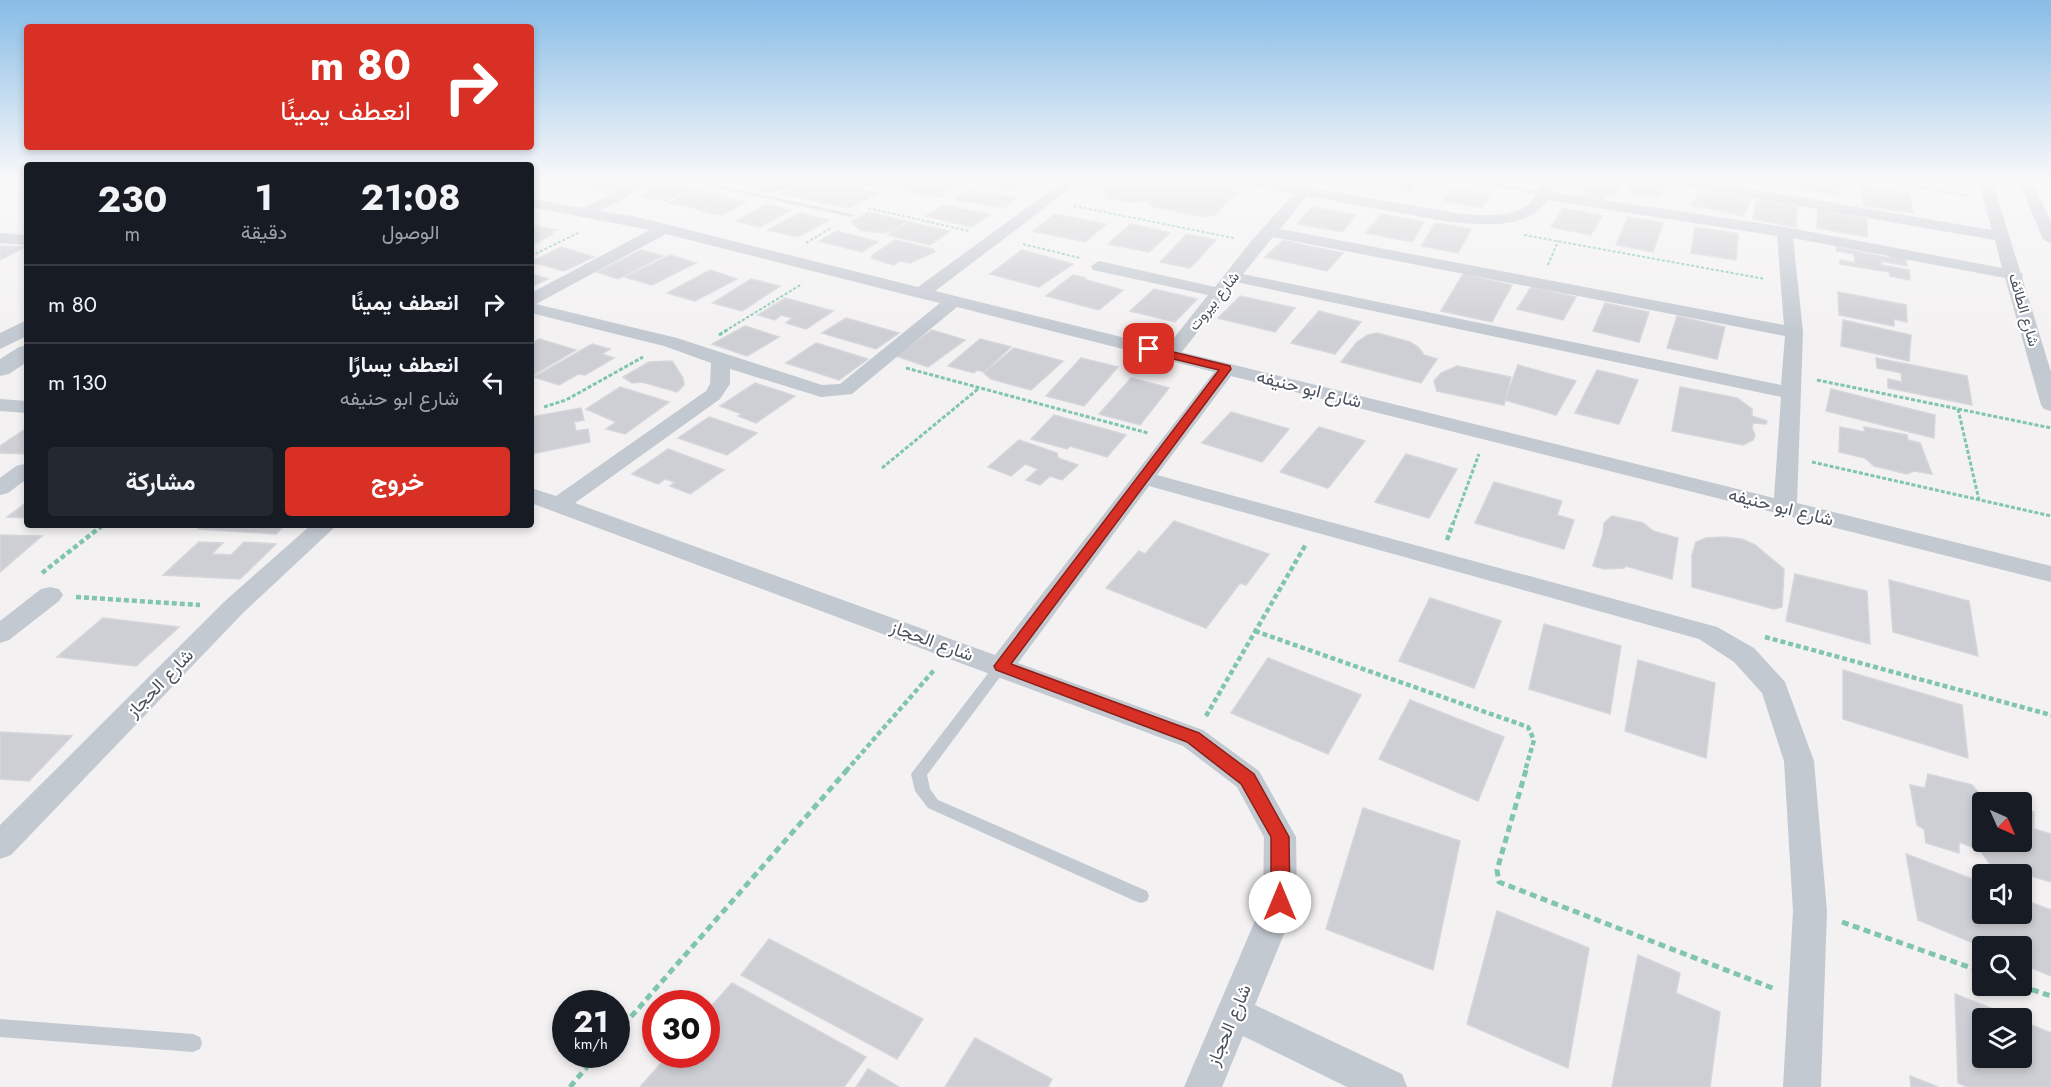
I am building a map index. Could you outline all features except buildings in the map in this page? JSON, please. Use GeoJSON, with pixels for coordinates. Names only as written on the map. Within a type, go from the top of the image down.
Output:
{"type":"FeatureCollection","features":[{"type":"Feature","properties":{"kind":"street"},"geometry":{"type":"LineString","coordinates":[[534,298],[660,231]]}},
{"type":"Feature","properties":{"kind":"street","name":"شارع ابو حنيفه"},"geometry":{"type":"LineString","coordinates":[[670,231],[2051,574]]}},
{"type":"Feature","properties":{"kind":"street"},"geometry":{"type":"LineString","coordinates":[[921,293],[1008,231]]}},
{"type":"Feature","properties":{"kind":"street","name":"شارع بيروت"},"geometry":{"type":"LineString","coordinates":[[1170,355],[1270,231]]}},
{"type":"Feature","properties":{"kind":"street"},"geometry":{"type":"LineString","coordinates":[[1778,231],[2015,275]]}},
{"type":"Feature","properties":{"kind":"street"},"geometry":{"type":"LineString","coordinates":[[1970,231],[2001,236]]}},
{"type":"Feature","properties":{"kind":"street","name":"شارع الطائف"},"geometry":{"type":"LineString","coordinates":[[2000,231],[2051,405]]}},
{"type":"Feature","properties":{"kind":"street"},"geometry":{"type":"LineString","coordinates":[[1785,232],[1794,332],[1785,508]]}},
{"type":"Feature","properties":{"kind":"street"},"geometry":{"type":"LineString","coordinates":[[0,238],[24,240]]}},
{"type":"Feature","properties":{"kind":"street"},"geometry":{"type":"LineString","coordinates":[[1264,238],[1794,332]]}},
{"type":"Feature","properties":{"kind":"street"},"geometry":{"type":"LineString","coordinates":[[1099,266],[1220,293]]}},
{"type":"Feature","properties":{"kind":"street"},"geometry":{"type":"LineString","coordinates":[[1234,277],[1791,384]]}},
{"type":"Feature","properties":{"kind":"street"},"geometry":{"type":"LineString","coordinates":[[534,309],[670,342],[821,391],[834,392],[845,390],[953,301]]}},
{"type":"Feature","properties":{"kind":"street"},"geometry":{"type":"LineString","coordinates":[[0,342],[24,329]]}},
{"type":"Feature","properties":{"kind":"street"},"geometry":{"type":"LineString","coordinates":[[0,369],[24,354]]}},
{"type":"Feature","properties":{"kind":"street"},"geometry":{"type":"LineString","coordinates":[[558,505],[713,395],[720,384],[721,360]]}},
{"type":"Feature","properties":{"kind":"street"},"geometry":{"type":"LineString","coordinates":[[1001,666],[1226,369]]}},
{"type":"Feature","properties":{"kind":"street"},"geometry":{"type":"LineString","coordinates":[[0,405],[24,407]]}},
{"type":"Feature","properties":{"kind":"street"},"geometry":{"type":"LineString","coordinates":[[0,469],[24,471]]}},
{"type":"Feature","properties":{"kind":"street"},"geometry":{"type":"LineString","coordinates":[[0,488],[24,472]]}},
{"type":"Feature","properties":{"kind":"street"},"geometry":{"type":"LineString","coordinates":[[1144,478],[1708,633],[1744,655],[1775,689],[1799,761],[1810,911],[1802,1087]]}},
{"type":"Feature","properties":{"kind":"street","name":"شارع الحجاز"},"geometry":{"type":"LineString","coordinates":[[534,496],[1193,738],[1248,779],[1280,837],[1280,902],[1203,1087]]}},
{"type":"Feature","properties":{"kind":"street","name":"شارع الحجاز"},"geometry":{"type":"LineString","coordinates":[[0,846],[234,607],[322,528]]}},
{"type":"Feature","properties":{"kind":"street"},"geometry":{"type":"LineString","coordinates":[[0,634],[50,595]]}},
{"type":"Feature","properties":{"kind":"street"},"geometry":{"type":"LineString","coordinates":[[1234,1013],[1388,1087]]}},
{"type":"Feature","properties":{"kind":"lane"},"geometry":{"type":"LineString","coordinates":[[1001,666],[919,774],[923,791],[933,804],[1141,896]]}},
{"type":"Feature","properties":{"kind":"lane"},"geometry":{"type":"LineString","coordinates":[[0,1028],[193,1043]]}},
{"type":"Feature","properties":{"kind":"path"},"geometry":{"type":"LineString","coordinates":[[534,254],[582,231]]}},
{"type":"Feature","properties":{"kind":"path"},"geometry":{"type":"LineString","coordinates":[[1222,231],[1264,238]]}},
{"type":"Feature","properties":{"kind":"path"},"geometry":{"type":"LineString","coordinates":[[1508,231],[1789,283]]}},
{"type":"Feature","properties":{"kind":"path"},"geometry":{"type":"LineString","coordinates":[[694,350],[826,270]]}},
{"type":"Feature","properties":{"kind":"path"},"geometry":{"type":"LineString","coordinates":[[544,407],[567,400],[670,342]]}},
{"type":"Feature","properties":{"kind":"path"},"geometry":{"type":"LineString","coordinates":[[879,360],[979,389],[1174,440]]}},
{"type":"Feature","properties":{"kind":"path"},"geometry":{"type":"LineString","coordinates":[[1791,384],[1958,409],[2051,428]]}},
{"type":"Feature","properties":{"kind":"path"},"geometry":{"type":"LineString","coordinates":[[882,468],[979,389]]}},
{"type":"Feature","properties":{"kind":"path"},"geometry":{"type":"LineString","coordinates":[[1958,409],[1979,500]]}},
{"type":"Feature","properties":{"kind":"path"},"geometry":{"type":"LineString","coordinates":[[1440,559],[1487,434]]}},
{"type":"Feature","properties":{"kind":"path"},"geometry":{"type":"LineString","coordinates":[[1787,457],[2051,516]]}},
{"type":"Feature","properties":{"kind":"path"},"geometry":{"type":"LineString","coordinates":[[1193,738],[1317,525]]}},
{"type":"Feature","properties":{"kind":"path"},"geometry":{"type":"LineString","coordinates":[[99,528],[26,587],[34,593],[50,595],[234,607]]}},
{"type":"Feature","properties":{"kind":"path"},"geometry":{"type":"LineString","coordinates":[[1255,631],[1528,727],[1534,740],[1497,870],[1499,882],[1806,1001]]}},
{"type":"Feature","properties":{"kind":"path"},"geometry":{"type":"LineString","coordinates":[[1790,644],[2051,715]]}},
{"type":"Feature","properties":{"kind":"path"},"geometry":{"type":"LineString","coordinates":[[630,1018],[953,648]]}},
{"type":"Feature","properties":{"kind":"path"},"geometry":{"type":"LineString","coordinates":[[1810,911],[1972,968]]}},
{"type":"Feature","properties":{"kind":"path"},"geometry":{"type":"LineString","coordinates":[[2032,990],[2051,996]]}},
{"type":"Feature","properties":{"kind":"path"},"geometry":{"type":"LineString","coordinates":[[570,1087],[586,1068]]}},
{"type":"Feature","properties":{"kind":"route"},"geometry":{"type":"LineString","coordinates":[[1149,349],[1226,369],[1001,666],[1193,738],[1248,779],[1280,837],[1280,902]]}}]}
